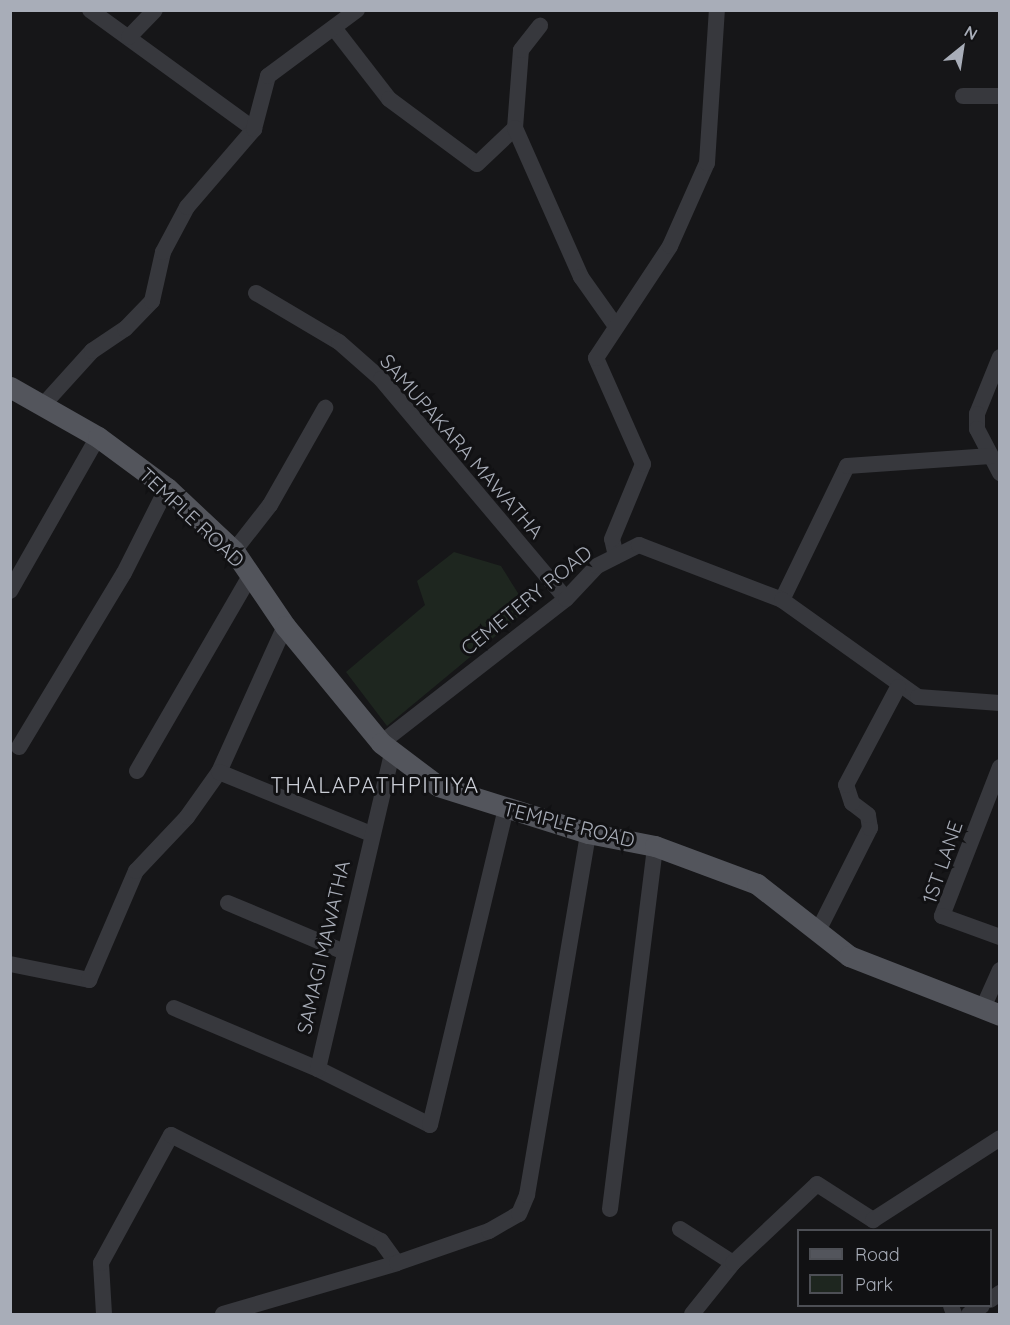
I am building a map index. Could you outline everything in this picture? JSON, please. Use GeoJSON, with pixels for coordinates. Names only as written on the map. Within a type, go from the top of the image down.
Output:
{"type":"FeatureCollection","features":[{"type":"Feature","properties":{"kind":"main road","name":"TEMPLE ROAD"},"geometry":{"type":"LineString","coordinates":[[10,387],[44,404],[98,437],[167,488],[234,551],[252,573],[285,626],[387,748],[438,786],[506,809],[588,832],[656,846],[757,884],[849,956],[991,1013]]}},
{"type":"Feature","properties":{"kind":"street"},"geometry":{"type":"LineString","coordinates":[[90,10],[254,129]]}},
{"type":"Feature","properties":{"kind":"street"},"geometry":{"type":"LineString","coordinates":[[129,37],[155,10]]}},
{"type":"Feature","properties":{"kind":"street"},"geometry":{"type":"LineString","coordinates":[[44,404],[92,351],[125,329],[152,301],[163,252],[187,207],[254,129],[268,76],[357,10]]}},
{"type":"Feature","properties":{"kind":"street"},"geometry":{"type":"LineString","coordinates":[[616,556],[612,539],[643,464],[596,358],[615,324],[670,246],[707,163],[711,141],[717,10]]}},
{"type":"Feature","properties":{"kind":"street"},"geometry":{"type":"LineString","coordinates":[[540,26],[520,50],[514,128],[581,277],[615,324]]}},
{"type":"Feature","properties":{"kind":"street"},"geometry":{"type":"LineString","coordinates":[[334,28],[389,99],[477,164],[514,128]]}},
{"type":"Feature","properties":{"kind":"street"},"geometry":{"type":"LineString","coordinates":[[963,96],[999,96]]}},
{"type":"Feature","properties":{"kind":"street","name":"SAMUPAKARA MAWATHA"},"geometry":{"type":"LineString","coordinates":[[256,293],[339,342],[381,379],[566,598]]}},
{"type":"Feature","properties":{"kind":"street"},"geometry":{"type":"LineString","coordinates":[[999,357],[976,414],[976,429],[999,473]]}},
{"type":"Feature","properties":{"kind":"street"},"geometry":{"type":"LineString","coordinates":[[234,551],[270,505],[325,408]]}},
{"type":"Feature","properties":{"kind":"street"},"geometry":{"type":"LineString","coordinates":[[10,591],[98,437]]}},
{"type":"Feature","properties":{"kind":"street"},"geometry":{"type":"LineString","coordinates":[[782,600],[847,466],[991,456]]}},
{"type":"Feature","properties":{"kind":"street"},"geometry":{"type":"LineString","coordinates":[[19,747],[124,573],[167,488]]}},
{"type":"Feature","properties":{"kind":"street","name":"CEMETERY ROAD"},"geometry":{"type":"LineString","coordinates":[[387,748],[566,598],[597,566],[639,545],[782,600],[843,641],[898,687],[918,697],[999,703]]}},
{"type":"Feature","properties":{"kind":"street"},"geometry":{"type":"LineString","coordinates":[[137,771],[252,573]]}},
{"type":"Feature","properties":{"kind":"street"},"geometry":{"type":"LineString","coordinates":[[10,964],[89,980],[136,871],[187,817],[219,772],[285,626]]}},
{"type":"Feature","properties":{"kind":"street"},"geometry":{"type":"LineString","coordinates":[[817,933],[870,828],[868,815],[852,803],[846,785],[898,687]]}},
{"type":"Feature","properties":{"kind":"street","name":"SAMAGI MAWATHA"},"geometry":{"type":"LineString","coordinates":[[318,1070],[342,951],[370,834],[386,793],[387,748]]}},
{"type":"Feature","properties":{"kind":"street","name":"1ST LANE"},"geometry":{"type":"LineString","coordinates":[[999,767],[942,916],[999,937]]}},
{"type":"Feature","properties":{"kind":"street"},"geometry":{"type":"LineString","coordinates":[[219,772],[370,834]]}},
{"type":"Feature","properties":{"kind":"street"},"geometry":{"type":"LineString","coordinates":[[174,1008],[318,1070],[430,1125],[506,809]]}},
{"type":"Feature","properties":{"kind":"street"},"geometry":{"type":"LineString","coordinates":[[223,1314],[249,1311],[397,1263],[489,1230],[519,1214],[527,1195],[588,832]]}},
{"type":"Feature","properties":{"kind":"street"},"geometry":{"type":"LineString","coordinates":[[610,1209],[656,846]]}},
{"type":"Feature","properties":{"kind":"street"},"geometry":{"type":"LineString","coordinates":[[228,903],[342,951]]}},
{"type":"Feature","properties":{"kind":"street"},"geometry":{"type":"LineString","coordinates":[[991,1013],[999,970]]}},
{"type":"Feature","properties":{"kind":"street"},"geometry":{"type":"LineString","coordinates":[[104,1314],[101,1263],[171,1135],[381,1241],[397,1263]]}},
{"type":"Feature","properties":{"kind":"street"},"geometry":{"type":"LineString","coordinates":[[692,1314],[733,1263],[817,1184],[873,1220],[999,1138]]}},
{"type":"Feature","properties":{"kind":"street"},"geometry":{"type":"LineString","coordinates":[[680,1229],[733,1263]]}},
{"type":"Feature","properties":{"kind":"green space"},"geometry":{"type":"Polygon","coordinates":[[[454,552],[501,566],[528,609],[387,726],[346,672],[425,605],[417,581],[454,552]]]}},
{"type":"Feature","properties":{"kind":"district","name":"THALAPATHPITIYA"},"geometry":{"type":"Point","coordinates":[375,786]}}]}
